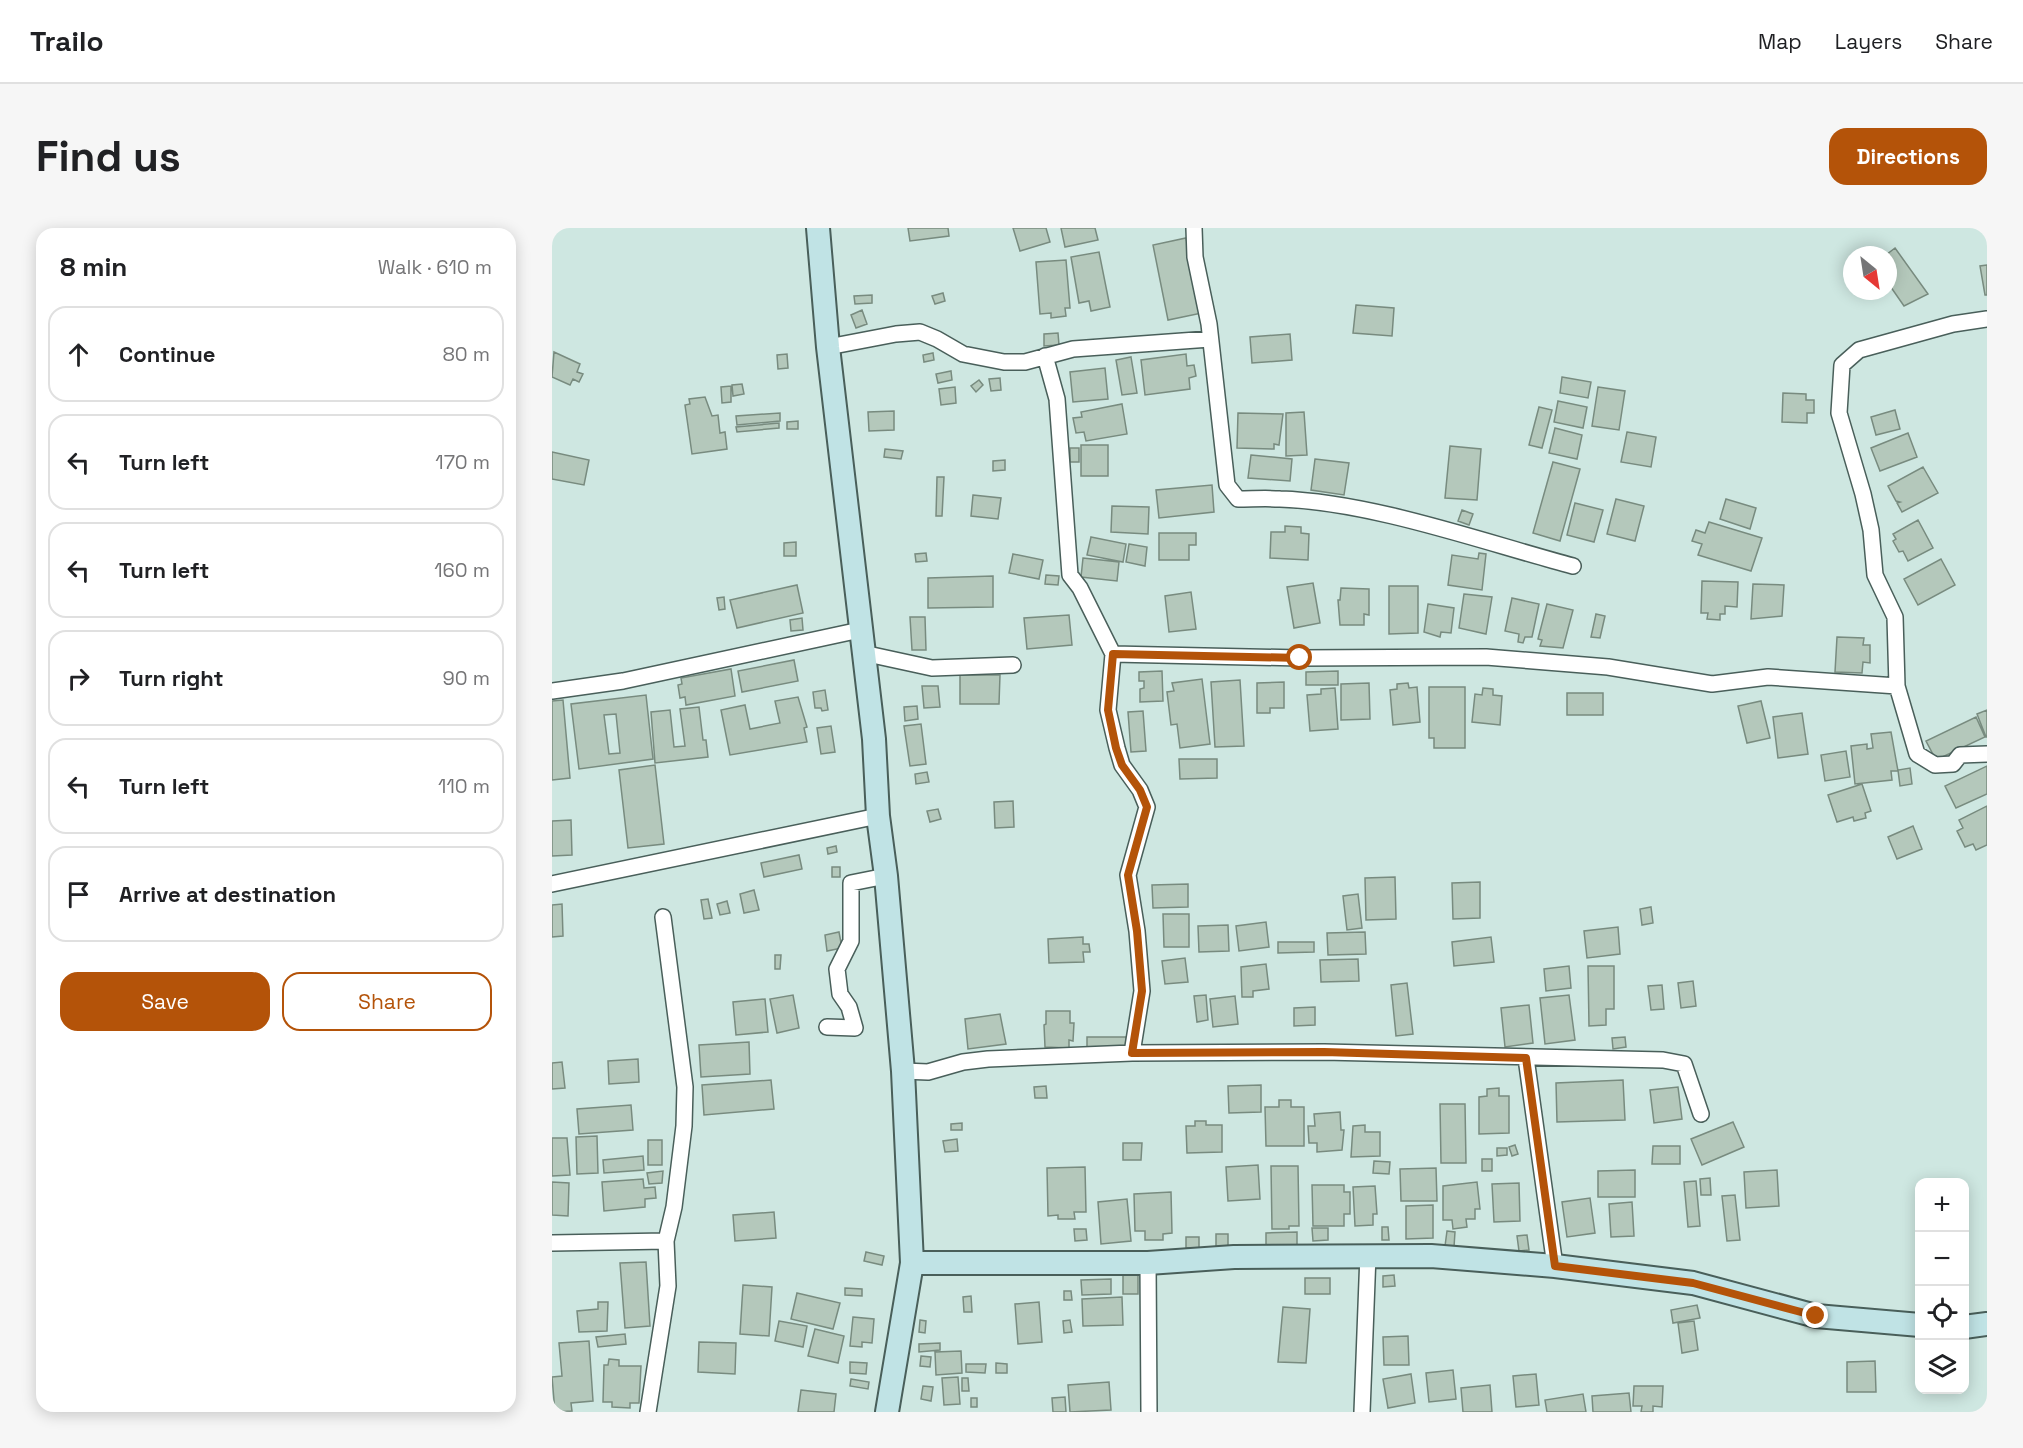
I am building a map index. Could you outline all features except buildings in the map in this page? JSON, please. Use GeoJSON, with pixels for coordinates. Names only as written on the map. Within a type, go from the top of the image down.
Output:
{"type":"FeatureCollection","features":[{"type":"Feature","properties":{"kind":"main road"},"geometry":{"type":"LineString","coordinates":[[818,228],[828,347],[874,739],[878,816],[886,876],[903,1071],[912,1263],[887,1412]]}},
{"type":"Feature","properties":{"kind":"main road"},"geometry":{"type":"LineString","coordinates":[[912,1263],[1148,1263],[1234,1257],[1368,1254],[1431,1256],[1555,1266],[1693,1283],[1816,1316],[1915,1325]]}},
{"type":"Feature","properties":{"kind":"main road"},"geometry":{"type":"LineString","coordinates":[[1969,1326],[1987,1324]]}},
{"type":"Feature","properties":{"kind":"street"},"geometry":{"type":"LineString","coordinates":[[1194,228],[1195,257],[1207,310],[1227,485],[1238,499],[1280,499],[1341,507],[1405,520],[1573,566]]}},
{"type":"Feature","properties":{"kind":"street"},"geometry":{"type":"LineString","coordinates":[[1987,319],[1953,324],[1859,350],[1842,365],[1839,413],[1863,494],[1871,530],[1875,575],[1895,617],[1897,686],[1912,743],[1924,760],[1935,765],[1953,764],[1960,755],[1987,754]]}},
{"type":"Feature","properties":{"kind":"street"},"geometry":{"type":"LineString","coordinates":[[828,347],[896,334],[920,332],[963,354],[989,361],[1025,362],[1073,349],[1210,339]]}},
{"type":"Feature","properties":{"kind":"street"},"geometry":{"type":"LineString","coordinates":[[1045,356],[1057,399],[1068,569],[1113,654],[1108,710],[1116,748],[1122,765],[1140,790],[1147,807],[1128,875],[1137,931],[1142,991],[1132,1053]]}},
{"type":"Feature","properties":{"kind":"street"},"geometry":{"type":"LineString","coordinates":[[552,691],[623,681],[860,630]]}},
{"type":"Feature","properties":{"kind":"street"},"geometry":{"type":"LineString","coordinates":[[863,653],[932,668],[1013,665]]}},
{"type":"Feature","properties":{"kind":"street"},"geometry":{"type":"LineString","coordinates":[[1113,654],[1300,658],[1486,657],[1608,667],[1712,684],[1768,677],[1897,686]]}},
{"type":"Feature","properties":{"kind":"street"},"geometry":{"type":"LineString","coordinates":[[552,884],[878,816]]}},
{"type":"Feature","properties":{"kind":"street"},"geometry":{"type":"LineString","coordinates":[[827,1027],[855,1028],[849,1007],[840,994],[837,969],[851,941],[852,883],[886,876]]}},
{"type":"Feature","properties":{"kind":"street"},"geometry":{"type":"LineString","coordinates":[[648,1412],[668,1286],[666,1241],[674,1207],[684,1126],[685,1087],[663,917]]}},
{"type":"Feature","properties":{"kind":"street"},"geometry":{"type":"LineString","coordinates":[[903,1071],[928,1072],[963,1062],[988,1059],[1132,1053],[1324,1052],[1677,1061],[1688,1071],[1701,1114]]}},
{"type":"Feature","properties":{"kind":"street"},"geometry":{"type":"LineString","coordinates":[[1526,1058],[1555,1266]]}},
{"type":"Feature","properties":{"kind":"street"},"geometry":{"type":"LineString","coordinates":[[552,1243],[666,1241]]}},
{"type":"Feature","properties":{"kind":"street"},"geometry":{"type":"LineString","coordinates":[[1362,1412],[1368,1254]]}},
{"type":"Feature","properties":{"kind":"street"},"geometry":{"type":"LineString","coordinates":[[1148,1263],[1149,1412]]}},
{"type":"Feature","properties":{"kind":"route"},"geometry":{"type":"LineString","coordinates":[[1300,658],[1113,654],[1108,710],[1116,748],[1122,765],[1140,790],[1147,807],[1128,875],[1137,931],[1142,991],[1132,1053],[1324,1052],[1526,1058],[1555,1266],[1693,1283],[1816,1316]]}}]}
